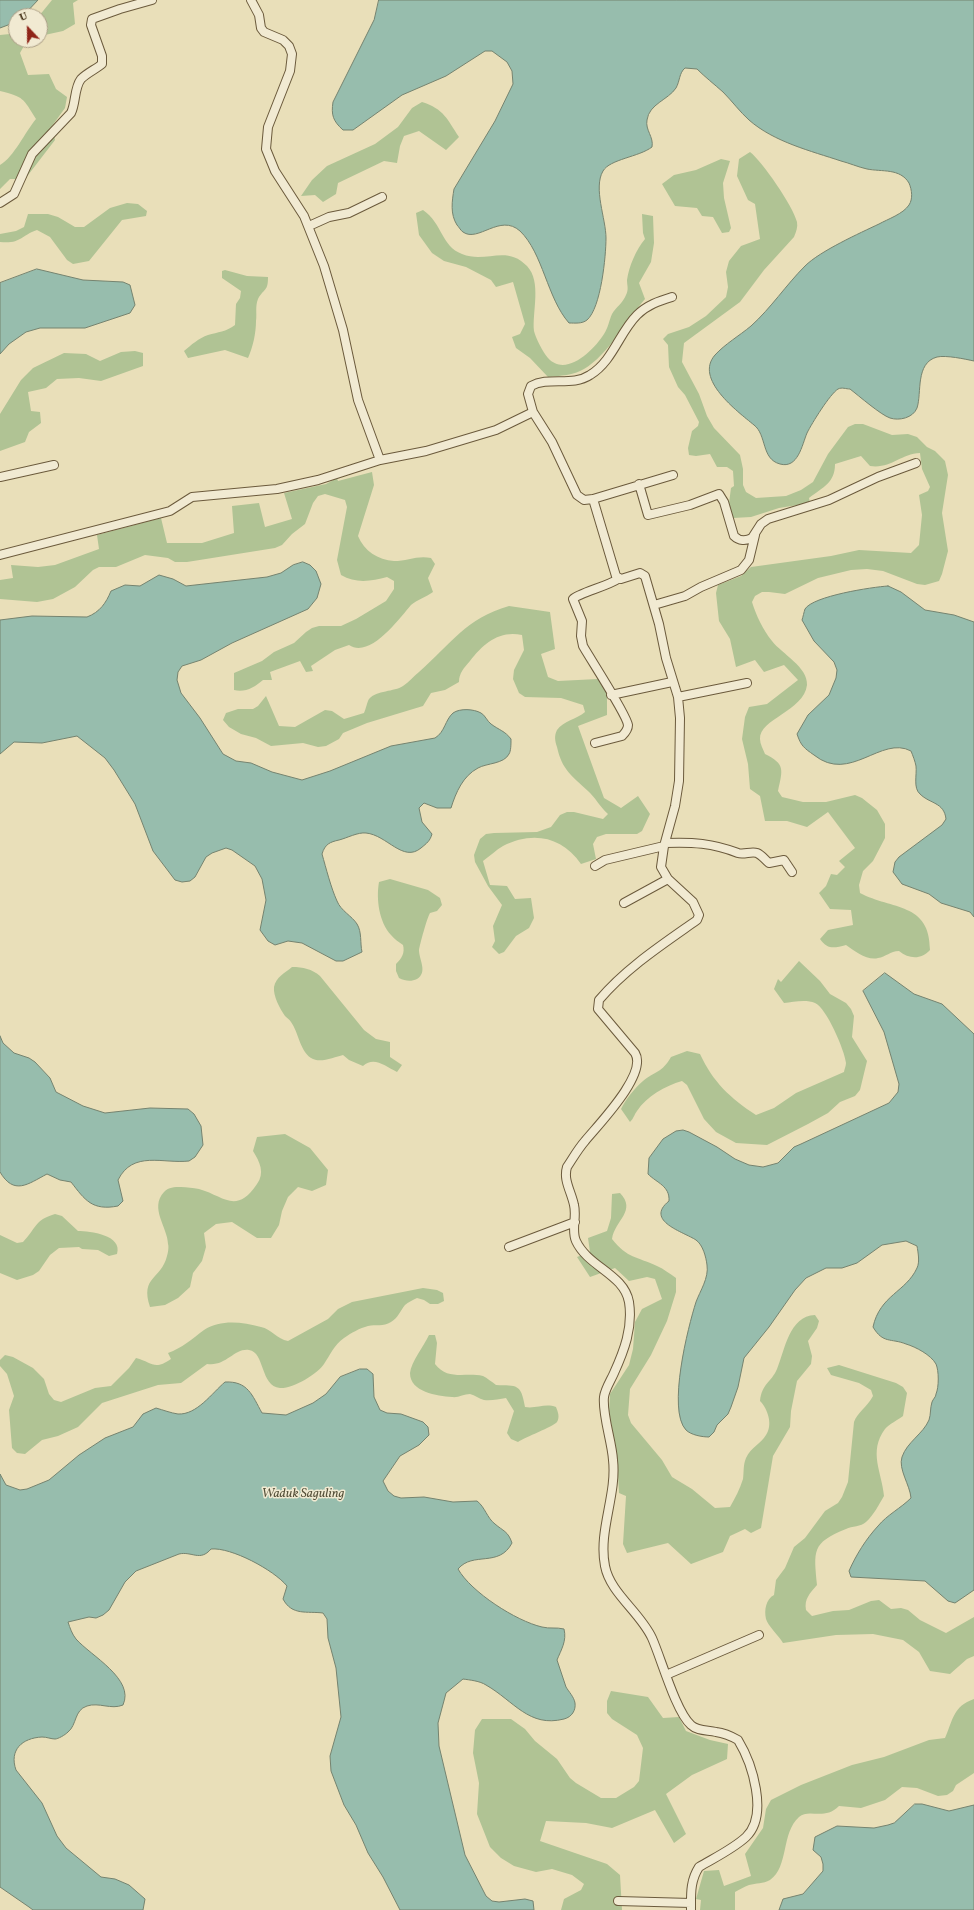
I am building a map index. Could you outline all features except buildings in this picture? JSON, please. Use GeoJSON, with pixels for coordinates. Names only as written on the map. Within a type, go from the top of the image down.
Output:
{"type":"FeatureCollection","features":[{"type":"Feature","properties":{"kind":"street"},"geometry":{"type":"LineString","coordinates":[[0,203],[14,194],[32,154],[71,114],[79,83],[102,64],[102,56],[91,25],[92,20],[120,9],[152,0]]}},
{"type":"Feature","properties":{"kind":"street"},"geometry":{"type":"LineString","coordinates":[[251,0],[259,16],[261,28],[264,32],[283,40],[292,54],[290,71],[268,127],[266,150],[275,171],[296,202],[308,226],[336,300],[358,400],[380,460]]}},
{"type":"Feature","properties":{"kind":"street"},"geometry":{"type":"LineString","coordinates":[[308,226],[329,218],[349,213],[382,197]]}},
{"type":"Feature","properties":{"kind":"street"},"geometry":{"type":"LineString","coordinates":[[672,297],[653,304],[637,315],[613,351],[591,374],[577,380],[541,382],[531,386],[528,394],[533,412],[552,442],[577,495],[584,500],[593,499],[673,475]]}},
{"type":"Feature","properties":{"kind":"street"},"geometry":{"type":"LineString","coordinates":[[0,555],[170,511],[192,497],[276,489],[318,480],[380,460],[408,456],[496,430],[533,412]]}},
{"type":"Feature","properties":{"kind":"street"},"geometry":{"type":"LineString","coordinates":[[654,605],[685,596],[701,587],[741,570],[749,560],[756,534],[761,524],[768,519],[829,500],[916,463]]}},
{"type":"Feature","properties":{"kind":"street"},"geometry":{"type":"LineString","coordinates":[[0,476],[54,465]]}},
{"type":"Feature","properties":{"kind":"street"},"geometry":{"type":"LineString","coordinates":[[639,484],[648,515],[690,505],[719,494],[724,502],[734,536],[737,539],[745,540],[752,538],[756,534]]}},
{"type":"Feature","properties":{"kind":"street"},"geometry":{"type":"LineString","coordinates":[[593,499],[615,574],[618,579]]}},
{"type":"Feature","properties":{"kind":"street"},"geometry":{"type":"LineString","coordinates":[[595,743],[622,736],[627,730],[626,718],[583,646],[581,636],[582,621],[573,599],[618,579],[643,574],[645,576],[654,605],[672,682],[678,697],[680,718],[679,781],[675,806],[664,845],[661,867],[668,879],[693,902],[698,912],[698,917],[697,920],[651,953],[599,1000],[598,1010],[635,1053],[638,1059],[635,1072],[626,1089],[567,1167],[564,1178],[574,1207],[574,1233],[579,1246],[599,1267],[619,1283],[625,1291],[630,1311],[627,1343],[604,1396],[614,1460],[613,1491],[605,1536],[605,1567],[612,1584],[626,1600],[652,1637],[666,1675],[689,1724],[696,1729],[716,1732],[738,1740],[750,1765],[756,1786],[756,1818],[752,1829],[746,1837],[700,1867],[695,1874],[691,1886],[691,1907],[618,1901]]}},
{"type":"Feature","properties":{"kind":"street"},"geometry":{"type":"LineString","coordinates":[[611,695],[672,682]]}},
{"type":"Feature","properties":{"kind":"street"},"geometry":{"type":"LineString","coordinates":[[678,697],[746,683]]}},
{"type":"Feature","properties":{"kind":"street"},"geometry":{"type":"LineString","coordinates":[[595,866],[605,860],[664,845],[700,843],[729,848],[739,853],[759,854],[769,863],[784,860],[792,872]]}},
{"type":"Feature","properties":{"kind":"street"},"geometry":{"type":"LineString","coordinates":[[624,903],[668,879]]}},
{"type":"Feature","properties":{"kind":"street"},"geometry":{"type":"LineString","coordinates":[[508,1247],[575,1222]]}},
{"type":"Feature","properties":{"kind":"street"},"geometry":{"type":"LineString","coordinates":[[666,1675],[759,1635]]}},
{"type":"Feature","properties":{"kind":"shaded area"},"geometry":{"type":"Polygon","coordinates":[[[52,0],[78,0],[73,3],[75,24],[63,31],[48,34],[48,8],[46,8],[52,0]]]}},
{"type":"Feature","properties":{"kind":"shaded area"},"geometry":{"type":"Polygon","coordinates":[[[8,34],[8,48],[23,48],[20,53],[28,75],[49,74],[56,89],[67,97],[65,108],[52,126],[55,140],[25,179],[10,179],[0,189],[0,165],[15,150],[36,119],[22,99],[0,91],[0,35],[8,34]]]}},
{"type":"Feature","properties":{"kind":"shaded area"},"geometry":{"type":"Polygon","coordinates":[[[422,102],[440,111],[459,137],[446,150],[419,131],[404,136],[400,146],[397,163],[384,161],[338,183],[336,194],[323,202],[315,195],[301,196],[312,180],[327,166],[375,144],[398,127],[412,108],[422,102]]]}},
{"type":"Feature","properties":{"kind":"shaded area"},"geometry":{"type":"Polygon","coordinates":[[[750,152],[762,164],[784,195],[797,222],[796,231],[794,237],[764,270],[740,302],[684,343],[682,362],[699,394],[707,416],[714,428],[740,455],[743,469],[743,485],[746,492],[756,498],[786,496],[801,490],[813,482],[828,454],[848,427],[855,424],[863,424],[892,435],[908,434],[917,437],[945,461],[948,475],[942,513],[948,551],[939,581],[925,585],[917,584],[883,571],[867,569],[851,570],[818,578],[785,594],[762,592],[755,596],[752,602],[760,622],[769,637],[776,646],[794,661],[803,672],[807,685],[804,694],[798,702],[766,726],[760,739],[765,754],[776,761],[781,768],[778,791],[782,797],[803,802],[826,802],[855,795],[862,798],[877,810],[885,824],[885,838],[873,861],[863,871],[859,885],[860,893],[907,910],[916,915],[924,923],[928,934],[930,950],[923,956],[919,957],[907,956],[899,951],[874,959],[861,955],[846,945],[829,947],[823,943],[820,939],[828,930],[853,925],[851,910],[830,909],[819,893],[826,886],[831,874],[837,875],[845,867],[839,861],[855,848],[828,812],[807,827],[787,821],[765,821],[760,796],[750,789],[748,764],[742,739],[745,717],[749,707],[767,704],[798,680],[784,665],[764,672],[755,660],[736,667],[730,639],[719,621],[716,593],[718,585],[741,576],[751,567],[831,556],[859,550],[911,553],[919,545],[922,515],[919,495],[928,491],[930,487],[922,469],[920,453],[877,466],[870,466],[861,456],[835,464],[833,476],[827,484],[809,498],[810,503],[779,508],[751,517],[733,518],[729,503],[731,488],[734,486],[733,471],[727,467],[717,467],[710,454],[696,456],[689,455],[688,448],[692,431],[698,426],[699,422],[685,395],[678,387],[669,367],[668,345],[663,339],[668,334],[689,327],[706,316],[726,297],[728,287],[726,272],[729,261],[741,246],[760,239],[755,204],[748,200],[737,176],[739,159],[750,152]]]}},
{"type":"Feature","properties":{"kind":"shaded area"},"geometry":{"type":"Polygon","coordinates":[[[721,159],[730,161],[723,183],[724,198],[731,228],[729,232],[722,233],[713,217],[702,216],[697,208],[675,206],[662,184],[674,175],[696,170],[721,159]]]}},
{"type":"Feature","properties":{"kind":"shaded area"},"geometry":{"type":"Polygon","coordinates":[[[127,203],[138,204],[147,211],[146,216],[122,220],[89,261],[73,264],[67,260],[50,237],[37,230],[16,241],[0,242],[0,234],[16,231],[24,227],[28,214],[48,214],[58,217],[75,227],[84,227],[110,208],[127,203]]]}},
{"type":"Feature","properties":{"kind":"shaded area"},"geometry":{"type":"Polygon","coordinates":[[[423,210],[435,222],[450,246],[462,254],[479,257],[504,255],[511,256],[527,266],[532,273],[535,289],[534,331],[544,352],[548,358],[555,363],[563,365],[579,360],[594,347],[605,332],[612,314],[626,295],[628,289],[627,280],[631,264],[645,239],[643,233],[642,214],[653,216],[654,243],[651,262],[639,283],[645,299],[609,346],[593,363],[576,373],[548,377],[530,358],[516,348],[512,337],[520,334],[525,324],[513,282],[496,287],[491,280],[466,267],[444,261],[432,253],[419,235],[416,213],[423,210]]]}},
{"type":"Feature","properties":{"kind":"shaded area"},"geometry":{"type":"Polygon","coordinates":[[[225,270],[247,276],[268,277],[266,288],[257,302],[255,335],[248,358],[225,350],[188,358],[184,351],[195,342],[205,336],[225,330],[235,325],[236,304],[240,298],[241,291],[222,278],[222,271],[225,270]]]}},
{"type":"Feature","properties":{"kind":"shaded area"},"geometry":{"type":"Polygon","coordinates":[[[135,351],[143,353],[143,366],[101,381],[79,378],[57,379],[46,388],[28,392],[31,411],[40,412],[41,423],[29,432],[25,442],[0,451],[0,414],[21,380],[33,368],[64,353],[86,354],[100,361],[121,352],[135,351]]]}},
{"type":"Feature","properties":{"kind":"shaded area"},"geometry":{"type":"Polygon","coordinates":[[[372,472],[374,485],[358,536],[364,546],[372,554],[382,559],[399,561],[422,557],[431,558],[435,564],[428,578],[433,592],[411,605],[392,628],[375,642],[366,647],[357,648],[349,645],[335,650],[311,666],[313,671],[306,672],[300,661],[270,672],[272,680],[263,680],[257,685],[246,690],[234,690],[234,673],[262,661],[274,652],[294,643],[312,628],[319,626],[341,626],[356,619],[386,601],[394,589],[394,581],[387,577],[376,580],[358,581],[341,575],[337,560],[347,507],[345,500],[325,494],[318,496],[313,503],[305,524],[292,534],[282,545],[275,548],[187,562],[175,562],[168,558],[145,555],[116,567],[99,567],[93,570],[75,587],[53,599],[37,602],[0,599],[0,580],[13,578],[11,565],[38,567],[55,565],[99,549],[97,535],[161,518],[167,543],[202,543],[234,533],[232,506],[259,503],[265,527],[292,519],[284,493],[326,484],[337,478],[338,481],[372,472]]]}},
{"type":"Feature","properties":{"kind":"shaded area"},"geometry":{"type":"Polygon","coordinates":[[[509,606],[550,612],[555,649],[541,654],[548,677],[558,681],[598,679],[607,694],[607,715],[578,726],[604,798],[621,808],[638,796],[650,814],[642,831],[637,834],[606,834],[597,837],[593,844],[596,859],[581,864],[565,847],[546,839],[535,838],[514,841],[498,849],[483,861],[490,885],[507,886],[515,899],[531,898],[534,918],[529,928],[516,936],[504,952],[499,954],[492,947],[495,941],[493,926],[502,905],[488,886],[475,862],[474,855],[480,839],[486,834],[494,833],[537,832],[551,827],[560,815],[567,812],[574,812],[603,819],[608,814],[591,793],[568,772],[559,755],[556,743],[555,736],[557,730],[563,724],[585,712],[583,705],[561,698],[525,697],[519,693],[513,679],[514,670],[524,650],[522,635],[506,635],[486,644],[464,668],[459,682],[445,690],[431,693],[423,706],[367,723],[343,733],[339,739],[326,746],[318,747],[303,743],[271,746],[256,738],[241,734],[229,727],[223,720],[226,713],[238,709],[253,709],[258,706],[266,696],[279,726],[295,727],[325,710],[332,711],[344,719],[364,713],[368,700],[372,696],[403,686],[470,625],[481,617],[509,606]]]}},
{"type":"Feature","properties":{"kind":"shaded area"},"geometry":{"type":"Polygon","coordinates":[[[390,879],[428,890],[440,898],[442,905],[437,911],[430,913],[419,950],[422,973],[417,979],[412,981],[399,978],[396,971],[396,964],[400,960],[404,950],[403,945],[387,930],[379,910],[379,882],[390,879]]]}},
{"type":"Feature","properties":{"kind":"shaded area"},"geometry":{"type":"Polygon","coordinates":[[[799,961],[820,981],[830,994],[846,1003],[854,1016],[852,1037],[867,1061],[860,1090],[855,1096],[840,1102],[828,1113],[767,1145],[736,1143],[716,1132],[704,1119],[687,1085],[682,1081],[651,1096],[636,1112],[630,1122],[621,1109],[630,1094],[643,1081],[665,1066],[671,1057],[687,1051],[700,1054],[705,1064],[723,1089],[756,1115],[774,1108],[796,1093],[844,1072],[846,1063],[842,1049],[834,1030],[819,1006],[808,1001],[784,1003],[774,989],[778,979],[781,982],[799,961]]]}},
{"type":"Feature","properties":{"kind":"shaded area"},"geometry":{"type":"Polygon","coordinates":[[[292,967],[307,969],[320,976],[364,1030],[376,1039],[390,1042],[390,1057],[402,1065],[397,1072],[375,1062],[367,1063],[363,1066],[349,1060],[343,1055],[328,1059],[316,1060],[305,1052],[291,1021],[281,1010],[274,991],[277,980],[292,967]]]}},
{"type":"Feature","properties":{"kind":"shaded area"},"geometry":{"type":"Polygon","coordinates":[[[285,1134],[310,1148],[328,1170],[326,1185],[312,1191],[298,1187],[288,1197],[282,1211],[279,1225],[271,1238],[257,1238],[232,1222],[216,1224],[204,1233],[206,1247],[202,1261],[193,1273],[190,1287],[178,1298],[165,1305],[150,1307],[148,1297],[149,1284],[164,1264],[168,1250],[167,1238],[160,1218],[158,1205],[164,1192],[168,1189],[176,1187],[186,1187],[199,1189],[230,1201],[243,1199],[250,1193],[261,1176],[261,1168],[253,1151],[257,1137],[285,1134]]]}},
{"type":"Feature","properties":{"kind":"shaded area"},"geometry":{"type":"Polygon","coordinates":[[[620,1193],[625,1199],[626,1210],[614,1232],[612,1239],[628,1254],[660,1267],[676,1278],[676,1292],[667,1321],[651,1355],[630,1389],[628,1415],[631,1423],[662,1460],[672,1477],[692,1489],[715,1508],[730,1507],[743,1479],[744,1466],[748,1454],[764,1438],[768,1431],[769,1417],[760,1401],[761,1395],[775,1374],[789,1335],[799,1321],[806,1317],[815,1315],[819,1321],[817,1328],[808,1341],[812,1356],[811,1364],[797,1381],[791,1411],[790,1427],[773,1456],[761,1528],[751,1533],[745,1529],[730,1536],[723,1552],[691,1564],[668,1543],[627,1553],[623,1544],[626,1496],[619,1493],[617,1456],[609,1411],[610,1394],[629,1365],[633,1349],[635,1322],[642,1309],[662,1299],[655,1279],[647,1277],[629,1281],[615,1268],[590,1277],[577,1257],[590,1252],[588,1238],[607,1231],[611,1218],[612,1194],[620,1193]]]}},
{"type":"Feature","properties":{"kind":"shaded area"},"geometry":{"type":"Polygon","coordinates":[[[55,1214],[62,1216],[78,1231],[97,1233],[110,1238],[115,1242],[118,1248],[117,1254],[109,1256],[98,1250],[82,1249],[79,1247],[59,1248],[50,1255],[39,1271],[33,1275],[17,1280],[0,1273],[0,1235],[17,1243],[23,1242],[39,1222],[48,1216],[55,1214]]]}},
{"type":"Feature","properties":{"kind":"shaded area"},"geometry":{"type":"Polygon","coordinates":[[[423,1288],[437,1290],[443,1293],[444,1301],[438,1304],[430,1304],[417,1298],[405,1305],[391,1322],[362,1328],[344,1338],[332,1350],[321,1368],[311,1376],[291,1386],[280,1388],[274,1386],[269,1382],[258,1356],[254,1352],[244,1350],[219,1363],[207,1364],[181,1383],[158,1385],[102,1403],[78,1427],[58,1436],[42,1440],[25,1454],[17,1453],[12,1448],[9,1410],[14,1396],[7,1374],[0,1366],[0,1360],[5,1355],[13,1357],[33,1368],[44,1379],[49,1394],[54,1400],[61,1402],[95,1388],[111,1386],[129,1368],[136,1358],[157,1365],[165,1363],[171,1359],[168,1353],[182,1346],[204,1330],[217,1324],[232,1322],[254,1325],[265,1328],[288,1341],[328,1319],[338,1309],[352,1302],[423,1288]]]}},
{"type":"Feature","properties":{"kind":"shaded area"},"geometry":{"type":"Polygon","coordinates":[[[429,1335],[435,1335],[437,1343],[435,1364],[440,1369],[457,1375],[483,1376],[496,1385],[509,1385],[517,1387],[522,1394],[525,1407],[556,1407],[559,1416],[557,1422],[550,1427],[518,1442],[511,1439],[507,1433],[514,1411],[506,1398],[484,1400],[470,1394],[454,1397],[432,1394],[419,1389],[414,1385],[410,1373],[415,1359],[429,1335]]]}},
{"type":"Feature","properties":{"kind":"shaded area"},"geometry":{"type":"Polygon","coordinates":[[[839,1365],[896,1383],[903,1387],[907,1393],[903,1416],[885,1429],[877,1446],[877,1462],[884,1496],[874,1513],[864,1524],[848,1528],[835,1534],[821,1544],[817,1550],[815,1564],[817,1585],[807,1599],[806,1610],[812,1616],[833,1611],[849,1610],[871,1601],[879,1600],[891,1609],[901,1608],[908,1610],[920,1620],[946,1633],[974,1617],[974,1656],[967,1659],[950,1674],[930,1671],[919,1652],[903,1640],[873,1634],[836,1635],[783,1643],[766,1619],[765,1612],[767,1602],[774,1595],[776,1580],[785,1568],[794,1547],[805,1538],[825,1511],[838,1503],[842,1497],[848,1482],[854,1422],[873,1396],[871,1390],[859,1383],[831,1375],[827,1368],[839,1365]]]}},
{"type":"Feature","properties":{"kind":"shaded area"},"geometry":{"type":"Polygon","coordinates":[[[611,1691],[648,1697],[663,1718],[679,1717],[686,1731],[710,1740],[728,1744],[727,1759],[692,1775],[666,1794],[686,1834],[674,1843],[655,1810],[612,1828],[586,1823],[546,1821],[540,1841],[607,1864],[620,1875],[622,1910],[561,1910],[564,1899],[581,1890],[584,1884],[572,1875],[552,1869],[536,1872],[514,1866],[501,1858],[490,1847],[477,1814],[479,1783],[473,1753],[475,1730],[482,1719],[511,1719],[525,1729],[535,1741],[557,1759],[570,1778],[576,1783],[601,1798],[616,1798],[634,1787],[639,1781],[643,1748],[637,1735],[612,1719],[607,1713],[607,1701],[611,1691]]]}},
{"type":"Feature","properties":{"kind":"shaded area"},"geometry":{"type":"Polygon","coordinates":[[[974,1699],[974,1773],[956,1785],[953,1791],[947,1795],[938,1796],[917,1788],[902,1787],[885,1800],[861,1808],[839,1806],[828,1813],[803,1815],[793,1824],[780,1867],[770,1880],[749,1885],[735,1892],[735,1910],[700,1910],[701,1900],[696,1899],[704,1871],[719,1870],[724,1886],[751,1876],[745,1854],[763,1828],[766,1809],[771,1800],[801,1785],[852,1765],[884,1757],[929,1740],[945,1738],[955,1714],[967,1702],[974,1699]]]}},
{"type":"Feature","properties":{"kind":"water"},"geometry":{"type":"Polygon","coordinates":[[[0,0],[38,0],[30,8],[8,8],[8,25],[0,28],[0,0]]]}},
{"type":"Feature","properties":{"kind":"water"},"geometry":{"type":"Polygon","coordinates":[[[379,0],[974,0],[974,361],[945,356],[930,360],[925,365],[922,372],[917,408],[912,414],[901,419],[894,419],[886,416],[850,389],[838,389],[826,402],[813,423],[795,460],[786,465],[774,461],[767,452],[758,429],[720,394],[710,374],[710,364],[715,355],[723,347],[758,319],[798,273],[812,260],[830,248],[903,211],[909,205],[912,194],[909,183],[905,178],[896,173],[867,169],[781,140],[759,128],[749,120],[723,92],[697,69],[685,68],[673,92],[655,106],[648,115],[647,124],[652,140],[652,147],[618,161],[603,171],[599,186],[606,238],[602,281],[596,305],[592,314],[587,320],[581,323],[569,323],[555,301],[534,251],[528,240],[520,231],[512,226],[505,225],[497,226],[475,234],[469,234],[463,232],[457,225],[452,212],[454,189],[495,121],[513,84],[512,71],[507,62],[492,51],[485,51],[446,76],[402,95],[353,130],[343,130],[335,121],[332,111],[333,102],[374,20],[379,0]]]}},
{"type":"Feature","properties":{"kind":"water"},"geometry":{"type":"Polygon","coordinates":[[[37,269],[83,280],[123,282],[130,285],[135,305],[130,313],[85,328],[40,328],[26,332],[9,344],[0,354],[0,283],[37,269]]]}},
{"type":"Feature","properties":{"kind":"water"},"geometry":{"type":"Polygon","coordinates":[[[303,562],[310,565],[316,571],[321,584],[317,598],[308,609],[232,643],[201,660],[182,666],[178,672],[177,680],[181,693],[200,718],[223,754],[236,761],[251,763],[272,772],[302,780],[330,771],[391,746],[435,738],[441,733],[448,719],[453,713],[463,710],[471,710],[481,713],[491,724],[504,732],[511,739],[511,747],[507,757],[499,762],[482,766],[468,775],[458,790],[451,808],[437,808],[424,803],[419,808],[422,822],[432,834],[428,842],[421,848],[414,852],[408,852],[395,847],[381,838],[366,833],[356,834],[328,844],[322,854],[335,896],[341,908],[359,927],[360,934],[362,952],[343,961],[336,961],[302,943],[288,941],[275,945],[268,941],[260,930],[266,900],[262,879],[255,866],[232,850],[226,848],[206,857],[195,877],[190,881],[182,882],[175,880],[153,851],[135,804],[114,770],[105,758],[77,736],[42,743],[14,742],[0,754],[0,620],[32,616],[87,617],[96,613],[102,607],[111,591],[125,585],[140,586],[159,575],[173,579],[186,586],[267,577],[281,573],[293,565],[303,562]]]}},
{"type":"Feature","properties":{"kind":"water"},"geometry":{"type":"Polygon","coordinates":[[[888,586],[901,592],[925,610],[954,615],[974,622],[974,917],[970,912],[941,903],[929,894],[902,884],[893,872],[895,862],[899,857],[942,825],[946,819],[945,813],[940,806],[924,797],[918,791],[916,785],[915,760],[911,751],[900,748],[888,749],[853,762],[840,764],[827,762],[814,755],[805,748],[797,734],[808,715],[829,695],[836,678],[837,670],[834,662],[814,641],[802,620],[805,609],[810,604],[831,596],[857,590],[888,586]]]}},
{"type":"Feature","properties":{"kind":"water"},"geometry":{"type":"Polygon","coordinates":[[[885,973],[914,994],[942,1004],[974,1034],[974,1590],[955,1603],[948,1601],[925,1581],[851,1577],[849,1571],[862,1547],[874,1531],[886,1518],[911,1498],[903,1472],[901,1462],[902,1457],[907,1447],[923,1430],[929,1420],[931,1404],[936,1396],[938,1371],[934,1361],[919,1349],[901,1342],[888,1340],[880,1336],[873,1327],[876,1316],[881,1308],[906,1283],[917,1268],[919,1260],[917,1246],[906,1241],[882,1245],[857,1263],[842,1268],[826,1268],[806,1278],[795,1290],[769,1327],[744,1358],[738,1387],[728,1414],[717,1425],[714,1432],[709,1437],[703,1437],[686,1430],[681,1420],[678,1405],[684,1348],[696,1302],[707,1275],[707,1262],[701,1245],[696,1240],[663,1220],[661,1214],[662,1208],[669,1201],[669,1196],[665,1188],[648,1174],[649,1158],[663,1139],[676,1131],[683,1130],[689,1132],[717,1147],[735,1159],[749,1165],[763,1167],[778,1163],[794,1147],[889,1103],[898,1092],[899,1084],[884,1032],[863,991],[885,973]]]}},
{"type":"Feature","properties":{"kind":"water"},"geometry":{"type":"Polygon","coordinates":[[[0,1036],[3,1043],[14,1053],[29,1058],[35,1062],[50,1078],[56,1092],[83,1106],[105,1113],[150,1108],[188,1109],[194,1114],[201,1126],[203,1145],[195,1157],[189,1161],[149,1160],[132,1165],[124,1171],[118,1180],[123,1201],[118,1206],[102,1207],[90,1203],[71,1182],[60,1180],[47,1174],[22,1186],[11,1184],[0,1172],[0,1036]]]}},
{"type":"Feature","properties":{"kind":"water","name":"Waduk Saguling"},"geometry":{"type":"Polygon","coordinates":[[[360,1369],[367,1369],[373,1374],[374,1397],[380,1410],[387,1413],[401,1414],[423,1422],[428,1427],[429,1435],[419,1445],[400,1456],[383,1481],[388,1491],[394,1496],[401,1498],[424,1497],[453,1502],[477,1501],[492,1522],[507,1534],[512,1543],[507,1551],[500,1555],[471,1561],[464,1564],[458,1569],[464,1578],[483,1596],[520,1619],[542,1627],[564,1629],[564,1641],[557,1660],[566,1687],[575,1703],[574,1711],[569,1717],[552,1721],[541,1720],[522,1711],[496,1691],[484,1684],[463,1679],[446,1693],[438,1723],[439,1746],[465,1855],[486,1896],[492,1901],[499,1902],[525,1899],[533,1901],[534,1910],[400,1910],[383,1877],[368,1853],[356,1825],[344,1805],[331,1771],[330,1756],[341,1717],[336,1668],[328,1638],[327,1619],[323,1613],[300,1612],[291,1608],[283,1599],[287,1586],[263,1567],[229,1552],[219,1549],[211,1549],[207,1553],[199,1556],[184,1553],[179,1554],[136,1571],[125,1582],[109,1610],[103,1615],[96,1618],[89,1617],[68,1622],[76,1639],[110,1669],[123,1686],[125,1695],[123,1705],[114,1707],[96,1705],[87,1706],[80,1711],[71,1729],[60,1738],[53,1739],[42,1737],[29,1740],[19,1746],[14,1757],[16,1770],[42,1803],[57,1836],[66,1848],[101,1877],[115,1879],[129,1885],[145,1899],[143,1910],[33,1910],[0,1887],[0,1474],[6,1485],[20,1490],[27,1489],[49,1480],[79,1455],[105,1438],[133,1427],[143,1414],[156,1408],[178,1414],[192,1411],[225,1382],[239,1384],[248,1390],[262,1413],[286,1415],[313,1403],[326,1394],[340,1377],[360,1369]]]}},
{"type":"Feature","properties":{"kind":"water"},"geometry":{"type":"Polygon","coordinates":[[[915,1804],[922,1804],[949,1811],[974,1805],[974,1910],[779,1910],[783,1899],[803,1894],[823,1871],[821,1857],[813,1850],[815,1837],[837,1826],[874,1828],[888,1825],[894,1823],[915,1804]]]}}]}
